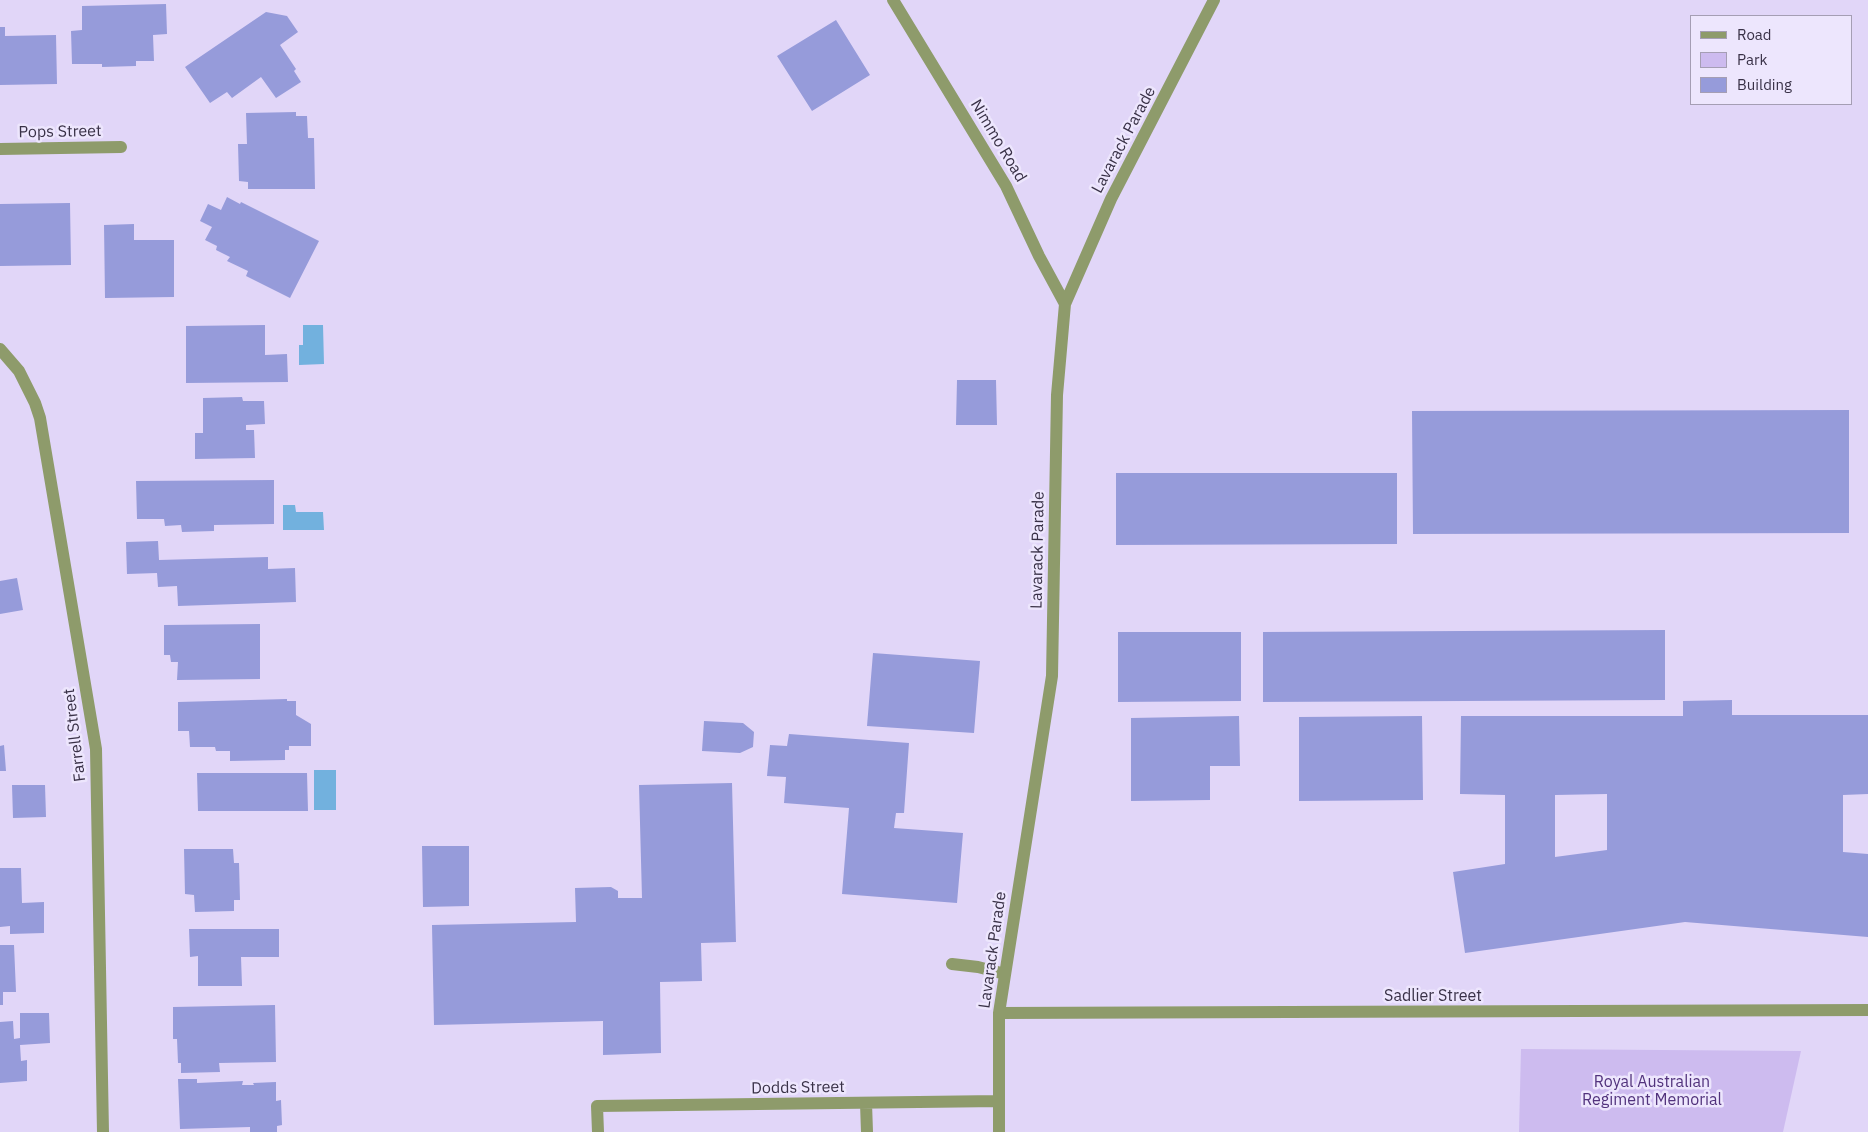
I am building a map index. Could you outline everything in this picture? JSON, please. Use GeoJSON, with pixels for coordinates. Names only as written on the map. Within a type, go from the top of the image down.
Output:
{"type":"FeatureCollection","features":[{"type":"Feature","properties":{"kind":"street","name":"Nimmo Road"},"geometry":{"type":"LineString","coordinates":[[894,0],[1006,186],[1039,256],[1065,304]]}},
{"type":"Feature","properties":{"kind":"street","name":"Lavarack Parade"},"geometry":{"type":"LineString","coordinates":[[1000,1132],[999,1013],[1052,676],[1057,395],[1065,304],[1111,199],[1214,0]]}},
{"type":"Feature","properties":{"kind":"street","name":"Pops Street"},"geometry":{"type":"LineString","coordinates":[[0,149],[121,147]]}},
{"type":"Feature","properties":{"kind":"street","name":"Farrell Street"},"geometry":{"type":"LineString","coordinates":[[0,349],[19,371],[35,403],[40,418],[96,749],[103,1132]]}},
{"type":"Feature","properties":{"kind":"street"},"geometry":{"type":"LineString","coordinates":[[952,964],[978,967],[1005,974]]}},
{"type":"Feature","properties":{"kind":"street","name":"Sadlier Street"},"geometry":{"type":"LineString","coordinates":[[999,1013],[1868,1010]]}},
{"type":"Feature","properties":{"kind":"street","name":"Dodds Street"},"geometry":{"type":"LineString","coordinates":[[598,1132],[597,1106],[999,1101]]}},
{"type":"Feature","properties":{"kind":"street"},"geometry":{"type":"LineString","coordinates":[[866,1103],[867,1132]]}},
{"type":"Feature","properties":{"kind":"green space","name":"Royal Australian Regiment Memorial"},"geometry":{"type":"Polygon","coordinates":[[[1521,1049],[1801,1051],[1783,1132],[1519,1132],[1521,1049]]]}},
{"type":"Feature","properties":{"kind":"water"},"geometry":{"type":"Polygon","coordinates":[[[303,325],[323,325],[324,364],[299,365],[299,345],[303,345],[303,325]]]}},
{"type":"Feature","properties":{"kind":"water"},"geometry":{"type":"Polygon","coordinates":[[[283,505],[295,505],[296,512],[323,512],[324,530],[283,530],[283,505]]]}},
{"type":"Feature","properties":{"kind":"water"},"geometry":{"type":"Polygon","coordinates":[[[314,770],[336,770],[336,810],[314,810],[314,770]]]}},
{"type":"Feature","properties":{"kind":"building"},"geometry":{"type":"Polygon","coordinates":[[[166,4],[167,34],[153,35],[154,61],[136,61],[136,66],[102,67],[102,64],[72,64],[71,31],[82,30],[82,6],[166,4]]]}},
{"type":"Feature","properties":{"kind":"building"},"geometry":{"type":"Polygon","coordinates":[[[266,12],[287,16],[298,32],[280,45],[296,69],[294,71],[301,82],[276,98],[261,77],[232,98],[227,92],[210,103],[185,67],[266,12]]]}},
{"type":"Feature","properties":{"kind":"building"},"geometry":{"type":"Polygon","coordinates":[[[836,20],[870,75],[812,111],[777,56],[836,20]]]}},
{"type":"Feature","properties":{"kind":"building"},"geometry":{"type":"Polygon","coordinates":[[[0,27],[5,27],[5,36],[56,35],[57,84],[0,85],[0,27]]]}},
{"type":"Feature","properties":{"kind":"building"},"geometry":{"type":"Polygon","coordinates":[[[296,112],[296,116],[307,116],[308,138],[314,138],[315,189],[248,189],[248,182],[239,181],[238,144],[247,144],[246,113],[296,112]]]}},
{"type":"Feature","properties":{"kind":"building"},"geometry":{"type":"Polygon","coordinates":[[[227,197],[240,204],[241,202],[319,241],[290,298],[246,276],[248,271],[227,261],[230,257],[216,250],[217,246],[205,240],[212,227],[200,221],[208,204],[221,210],[227,197]]]}},
{"type":"Feature","properties":{"kind":"building"},"geometry":{"type":"Polygon","coordinates":[[[70,203],[71,265],[0,266],[0,204],[70,203]]]}},
{"type":"Feature","properties":{"kind":"building"},"geometry":{"type":"Polygon","coordinates":[[[134,224],[134,240],[174,240],[174,297],[105,298],[104,225],[134,224]]]}},
{"type":"Feature","properties":{"kind":"building"},"geometry":{"type":"Polygon","coordinates":[[[265,325],[265,355],[287,354],[288,382],[186,383],[186,326],[265,325]]]}},
{"type":"Feature","properties":{"kind":"building"},"geometry":{"type":"Polygon","coordinates":[[[957,380],[996,380],[997,425],[956,425],[957,380]]]}},
{"type":"Feature","properties":{"kind":"building"},"geometry":{"type":"Polygon","coordinates":[[[242,397],[243,401],[264,401],[265,424],[246,425],[246,430],[254,430],[255,458],[195,459],[195,433],[203,433],[203,398],[242,397]]]}},
{"type":"Feature","properties":{"kind":"building"},"geometry":{"type":"Polygon","coordinates":[[[1849,410],[1849,533],[1413,534],[1412,411],[1849,410]]]}},
{"type":"Feature","properties":{"kind":"building"},"geometry":{"type":"Polygon","coordinates":[[[1116,473],[1397,473],[1397,544],[1116,545],[1116,473]]]}},
{"type":"Feature","properties":{"kind":"building"},"geometry":{"type":"Polygon","coordinates":[[[274,480],[274,524],[214,525],[214,531],[182,532],[181,525],[165,526],[164,519],[137,519],[136,481],[274,480]]]}},
{"type":"Feature","properties":{"kind":"building"},"geometry":{"type":"Polygon","coordinates":[[[158,541],[159,560],[268,557],[268,569],[295,568],[296,602],[178,606],[177,586],[158,587],[157,573],[127,574],[126,542],[158,541]]]}},
{"type":"Feature","properties":{"kind":"building"},"geometry":{"type":"Polygon","coordinates":[[[17,578],[23,610],[0,614],[0,581],[17,578]]]}},
{"type":"Feature","properties":{"kind":"building"},"geometry":{"type":"Polygon","coordinates":[[[260,624],[260,679],[177,680],[178,662],[171,662],[170,655],[164,655],[164,625],[260,624]]]}},
{"type":"Feature","properties":{"kind":"building"},"geometry":{"type":"Polygon","coordinates":[[[1665,630],[1665,700],[1263,702],[1263,632],[1665,630]]]}},
{"type":"Feature","properties":{"kind":"building"},"geometry":{"type":"Polygon","coordinates":[[[1118,632],[1241,632],[1241,701],[1118,702],[1118,632]]]}},
{"type":"Feature","properties":{"kind":"building"},"geometry":{"type":"Polygon","coordinates":[[[873,653],[980,661],[974,733],[867,726],[873,653]]]}},
{"type":"Feature","properties":{"kind":"building"},"geometry":{"type":"Polygon","coordinates":[[[287,699],[287,701],[296,701],[296,715],[311,724],[311,746],[289,746],[289,750],[285,750],[285,760],[230,761],[230,751],[216,751],[215,747],[190,747],[189,731],[178,731],[178,702],[287,699]]]}},
{"type":"Feature","properties":{"kind":"building"},"geometry":{"type":"Polygon","coordinates":[[[1732,700],[1732,715],[1868,715],[1868,794],[1843,795],[1843,852],[1868,854],[1868,937],[1685,922],[1465,953],[1453,872],[1505,864],[1505,795],[1460,794],[1461,716],[1683,716],[1683,701],[1732,700]],[[1607,794],[1555,795],[1555,857],[1607,850],[1607,794]]]}},
{"type":"Feature","properties":{"kind":"building"},"geometry":{"type":"Polygon","coordinates":[[[1239,716],[1240,766],[1210,766],[1210,800],[1131,801],[1131,718],[1239,716]]]}},
{"type":"Feature","properties":{"kind":"building"},"geometry":{"type":"Polygon","coordinates":[[[1422,716],[1423,800],[1299,801],[1299,717],[1422,716]]]}},
{"type":"Feature","properties":{"kind":"building"},"geometry":{"type":"Polygon","coordinates":[[[704,721],[743,723],[754,732],[753,747],[740,753],[702,751],[704,721]]]}},
{"type":"Feature","properties":{"kind":"building"},"geometry":{"type":"Polygon","coordinates":[[[789,734],[909,743],[904,813],[896,813],[894,828],[963,833],[957,903],[842,894],[849,808],[784,803],[786,777],[767,776],[770,745],[787,746],[789,734]]]}},
{"type":"Feature","properties":{"kind":"building"},"geometry":{"type":"Polygon","coordinates":[[[4,745],[6,771],[0,771],[0,746],[4,745]]]}},
{"type":"Feature","properties":{"kind":"building"},"geometry":{"type":"Polygon","coordinates":[[[197,773],[307,773],[308,811],[198,811],[197,773]]]}},
{"type":"Feature","properties":{"kind":"building"},"geometry":{"type":"Polygon","coordinates":[[[732,783],[736,942],[701,943],[702,981],[660,982],[661,1053],[603,1055],[603,1021],[434,1025],[432,925],[576,922],[575,888],[611,887],[618,891],[618,898],[642,898],[639,785],[732,783]]]}},
{"type":"Feature","properties":{"kind":"building"},"geometry":{"type":"Polygon","coordinates":[[[12,785],[45,785],[46,817],[13,818],[12,785]]]}},
{"type":"Feature","properties":{"kind":"building"},"geometry":{"type":"Polygon","coordinates":[[[422,846],[469,846],[469,906],[423,907],[422,846]]]}},
{"type":"Feature","properties":{"kind":"building"},"geometry":{"type":"Polygon","coordinates":[[[184,849],[233,849],[234,863],[239,863],[240,900],[234,900],[234,911],[195,912],[194,895],[185,894],[184,849]]]}},
{"type":"Feature","properties":{"kind":"building"},"geometry":{"type":"Polygon","coordinates":[[[0,868],[21,868],[22,903],[44,902],[44,933],[10,934],[10,926],[0,927],[0,868]]]}},
{"type":"Feature","properties":{"kind":"building"},"geometry":{"type":"Polygon","coordinates":[[[189,929],[279,929],[279,957],[241,957],[242,986],[198,986],[198,956],[190,957],[189,929]]]}},
{"type":"Feature","properties":{"kind":"building"},"geometry":{"type":"Polygon","coordinates":[[[0,945],[14,945],[16,992],[3,992],[3,1005],[0,1005],[0,945]]]}},
{"type":"Feature","properties":{"kind":"building"},"geometry":{"type":"Polygon","coordinates":[[[275,1005],[276,1062],[219,1063],[220,1072],[181,1073],[181,1063],[178,1063],[177,1039],[173,1039],[173,1007],[275,1005]]]}},
{"type":"Feature","properties":{"kind":"building"},"geometry":{"type":"Polygon","coordinates":[[[20,1013],[49,1013],[50,1043],[20,1045],[21,1061],[27,1060],[27,1081],[0,1083],[0,1022],[13,1021],[14,1039],[20,1038],[20,1013]]]}},
{"type":"Feature","properties":{"kind":"building"},"geometry":{"type":"Polygon","coordinates":[[[178,1079],[197,1079],[197,1083],[243,1081],[242,1085],[276,1082],[276,1101],[281,1100],[282,1125],[277,1126],[277,1132],[250,1132],[250,1127],[180,1129],[178,1079]]]}}]}
